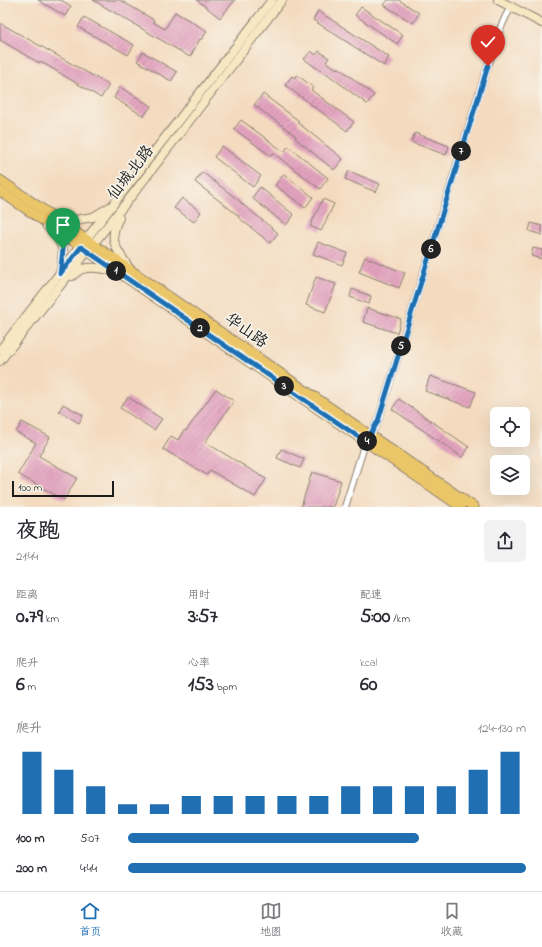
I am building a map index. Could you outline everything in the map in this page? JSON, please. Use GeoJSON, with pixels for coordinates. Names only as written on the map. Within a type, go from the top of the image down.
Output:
{"type":"FeatureCollection","features":[{"type":"Feature","properties":{"kind":"main road","name":"仙城北路"},"geometry":{"type":"LineString","coordinates":[[0,361],[63,283],[114,205],[272,0]]}},
{"type":"Feature","properties":{"kind":"main road","name":"仙城北路"},"geometry":{"type":"LineString","coordinates":[[0,350],[60,274],[133,194],[282,0]]}},
{"type":"Feature","properties":{"kind":"main road"},"geometry":{"type":"LineString","coordinates":[[498,0],[542,23]]}},
{"type":"Feature","properties":{"kind":"main road","name":"华山路"},"geometry":{"type":"LineString","coordinates":[[0,180],[54,218],[87,245],[129,269],[368,439],[474,507]]}},
{"type":"Feature","properties":{"kind":"main road"},"geometry":{"type":"LineString","coordinates":[[0,191],[42,220],[87,245],[120,273],[368,439],[461,507]]}},
{"type":"Feature","properties":{"kind":"main road"},"geometry":{"type":"LineString","coordinates":[[129,269],[116,249],[113,237],[115,225],[133,194]]}},
{"type":"Feature","properties":{"kind":"main road"},"geometry":{"type":"LineString","coordinates":[[54,218],[75,220],[93,217],[114,205]]}},
{"type":"Feature","properties":{"kind":"main road"},"geometry":{"type":"LineString","coordinates":[[42,220],[56,236],[63,249],[60,274]]}},
{"type":"Feature","properties":{"kind":"main road"},"geometry":{"type":"LineString","coordinates":[[63,283],[81,269],[104,269],[120,273]]}},
{"type":"Feature","properties":{"kind":"street"},"geometry":{"type":"LineString","coordinates":[[345,507],[363,449],[378,421],[476,103],[500,29],[511,7]]}},
{"type":"Feature","properties":{"kind":"building"},"geometry":{"type":"Polygon","coordinates":[[[38,0],[61,0],[71,6],[65,16],[38,0]]]}},
{"type":"Feature","properties":{"kind":"building"},"geometry":{"type":"Polygon","coordinates":[[[93,0],[120,0],[154,20],[153,22],[165,29],[175,12],[207,31],[202,39],[200,39],[190,57],[93,0]]]}},
{"type":"Feature","properties":{"kind":"building"},"geometry":{"type":"Polygon","coordinates":[[[197,0],[235,0],[220,18],[197,0]]]}},
{"type":"Feature","properties":{"kind":"building"},"geometry":{"type":"Polygon","coordinates":[[[388,0],[399,0],[419,13],[413,23],[384,5],[388,0]]]}},
{"type":"Feature","properties":{"kind":"building"},"geometry":{"type":"Polygon","coordinates":[[[361,7],[403,35],[397,44],[355,15],[361,7]]]}},
{"type":"Feature","properties":{"kind":"building"},"geometry":{"type":"Polygon","coordinates":[[[318,11],[389,57],[384,66],[313,20],[318,11]]]}},
{"type":"Feature","properties":{"kind":"building"},"geometry":{"type":"Polygon","coordinates":[[[84,17],[134,45],[128,55],[78,27],[84,17]]]}},
{"type":"Feature","properties":{"kind":"building"},"geometry":{"type":"Polygon","coordinates":[[[0,23],[109,85],[101,98],[40,61],[39,63],[0,40],[0,23]]]}},
{"type":"Feature","properties":{"kind":"building"},"geometry":{"type":"Polygon","coordinates":[[[311,51],[316,55],[319,51],[329,58],[326,62],[337,69],[338,67],[374,95],[367,104],[326,73],[325,74],[304,59],[311,51]]]}},
{"type":"Feature","properties":{"kind":"building"},"geometry":{"type":"Polygon","coordinates":[[[143,52],[177,72],[171,81],[137,61],[143,52]]]}},
{"type":"Feature","properties":{"kind":"building"},"geometry":{"type":"Polygon","coordinates":[[[297,75],[313,87],[311,90],[354,122],[347,131],[285,85],[292,76],[295,78],[297,75]]]}},
{"type":"Feature","properties":{"kind":"building"},"geometry":{"type":"Polygon","coordinates":[[[120,87],[151,106],[144,116],[114,98],[120,87]]]}},
{"type":"Feature","properties":{"kind":"building"},"geometry":{"type":"Polygon","coordinates":[[[263,94],[299,121],[297,122],[343,159],[334,170],[295,138],[296,136],[254,105],[263,94]]]}},
{"type":"Feature","properties":{"kind":"building"},"geometry":{"type":"Polygon","coordinates":[[[241,120],[284,152],[288,146],[328,178],[320,189],[273,153],[271,156],[234,129],[241,120]]]}},
{"type":"Feature","properties":{"kind":"building"},"geometry":{"type":"Polygon","coordinates":[[[415,133],[449,146],[446,155],[411,142],[415,133]]]}},
{"type":"Feature","properties":{"kind":"building"},"geometry":{"type":"Polygon","coordinates":[[[222,146],[261,176],[253,187],[214,157],[222,146]]]}},
{"type":"Feature","properties":{"kind":"building"},"geometry":{"type":"Polygon","coordinates":[[[349,171],[380,184],[376,192],[345,179],[349,171]]]}},
{"type":"Feature","properties":{"kind":"building"},"geometry":{"type":"Polygon","coordinates":[[[202,172],[278,233],[270,243],[238,217],[239,216],[195,182],[202,172]]]}},
{"type":"Feature","properties":{"kind":"building"},"geometry":{"type":"Polygon","coordinates":[[[284,174],[313,197],[305,208],[275,185],[284,174]]]}},
{"type":"Feature","properties":{"kind":"building"},"geometry":{"type":"Polygon","coordinates":[[[260,187],[294,215],[286,225],[252,198],[260,187]]]}},
{"type":"Feature","properties":{"kind":"building"},"geometry":{"type":"Polygon","coordinates":[[[182,198],[201,212],[194,222],[174,208],[182,198]]]}},
{"type":"Feature","properties":{"kind":"building"},"geometry":{"type":"Polygon","coordinates":[[[323,199],[334,204],[321,231],[310,226],[323,199]]]}},
{"type":"Feature","properties":{"kind":"building"},"geometry":{"type":"Polygon","coordinates":[[[531,223],[542,226],[542,235],[529,231],[531,223]]]}},
{"type":"Feature","properties":{"kind":"building"},"geometry":{"type":"Polygon","coordinates":[[[318,242],[347,253],[342,265],[313,254],[318,242]]]}},
{"type":"Feature","properties":{"kind":"building"},"geometry":{"type":"Polygon","coordinates":[[[533,248],[542,250],[542,259],[531,256],[533,248]]]}},
{"type":"Feature","properties":{"kind":"building"},"geometry":{"type":"Polygon","coordinates":[[[365,257],[405,273],[399,288],[359,272],[365,257]]]}},
{"type":"Feature","properties":{"kind":"building"},"geometry":{"type":"Polygon","coordinates":[[[316,277],[336,284],[325,312],[306,305],[316,277]]]}},
{"type":"Feature","properties":{"kind":"building"},"geometry":{"type":"Polygon","coordinates":[[[352,289],[371,296],[369,304],[350,297],[352,289]]]}},
{"type":"Feature","properties":{"kind":"building"},"geometry":{"type":"Polygon","coordinates":[[[367,308],[401,319],[397,333],[363,322],[367,308]]]}},
{"type":"Feature","properties":{"kind":"building"},"geometry":{"type":"Polygon","coordinates":[[[430,376],[476,392],[470,407],[425,391],[430,376]]]}},
{"type":"Feature","properties":{"kind":"building"},"geometry":{"type":"Polygon","coordinates":[[[216,389],[234,401],[205,442],[266,479],[255,497],[210,470],[207,475],[163,449],[171,436],[178,440],[184,430],[186,431],[216,389]]]}},
{"type":"Feature","properties":{"kind":"building"},"geometry":{"type":"Polygon","coordinates":[[[128,397],[162,419],[154,430],[120,408],[128,397]]]}},
{"type":"Feature","properties":{"kind":"building"},"geometry":{"type":"Polygon","coordinates":[[[399,399],[469,447],[462,457],[392,409],[399,399]]]}},
{"type":"Feature","properties":{"kind":"building"},"geometry":{"type":"Polygon","coordinates":[[[63,404],[83,415],[79,423],[59,411],[63,404]]]}},
{"type":"Feature","properties":{"kind":"building"},"geometry":{"type":"Polygon","coordinates":[[[22,422],[50,437],[39,456],[77,478],[64,500],[18,474],[36,443],[16,432],[22,422]]]}},
{"type":"Feature","properties":{"kind":"building"},"geometry":{"type":"Polygon","coordinates":[[[281,449],[304,459],[300,468],[277,458],[281,449]]]}},
{"type":"Feature","properties":{"kind":"building"},"geometry":{"type":"Polygon","coordinates":[[[312,472],[341,481],[333,507],[301,507],[312,472]]]}},
{"type":"Feature","properties":{"kind":"route"},"geometry":{"type":"LineString","coordinates":[[63,249],[60,274],[81,247],[366,442],[378,421],[488,66]]}}]}
